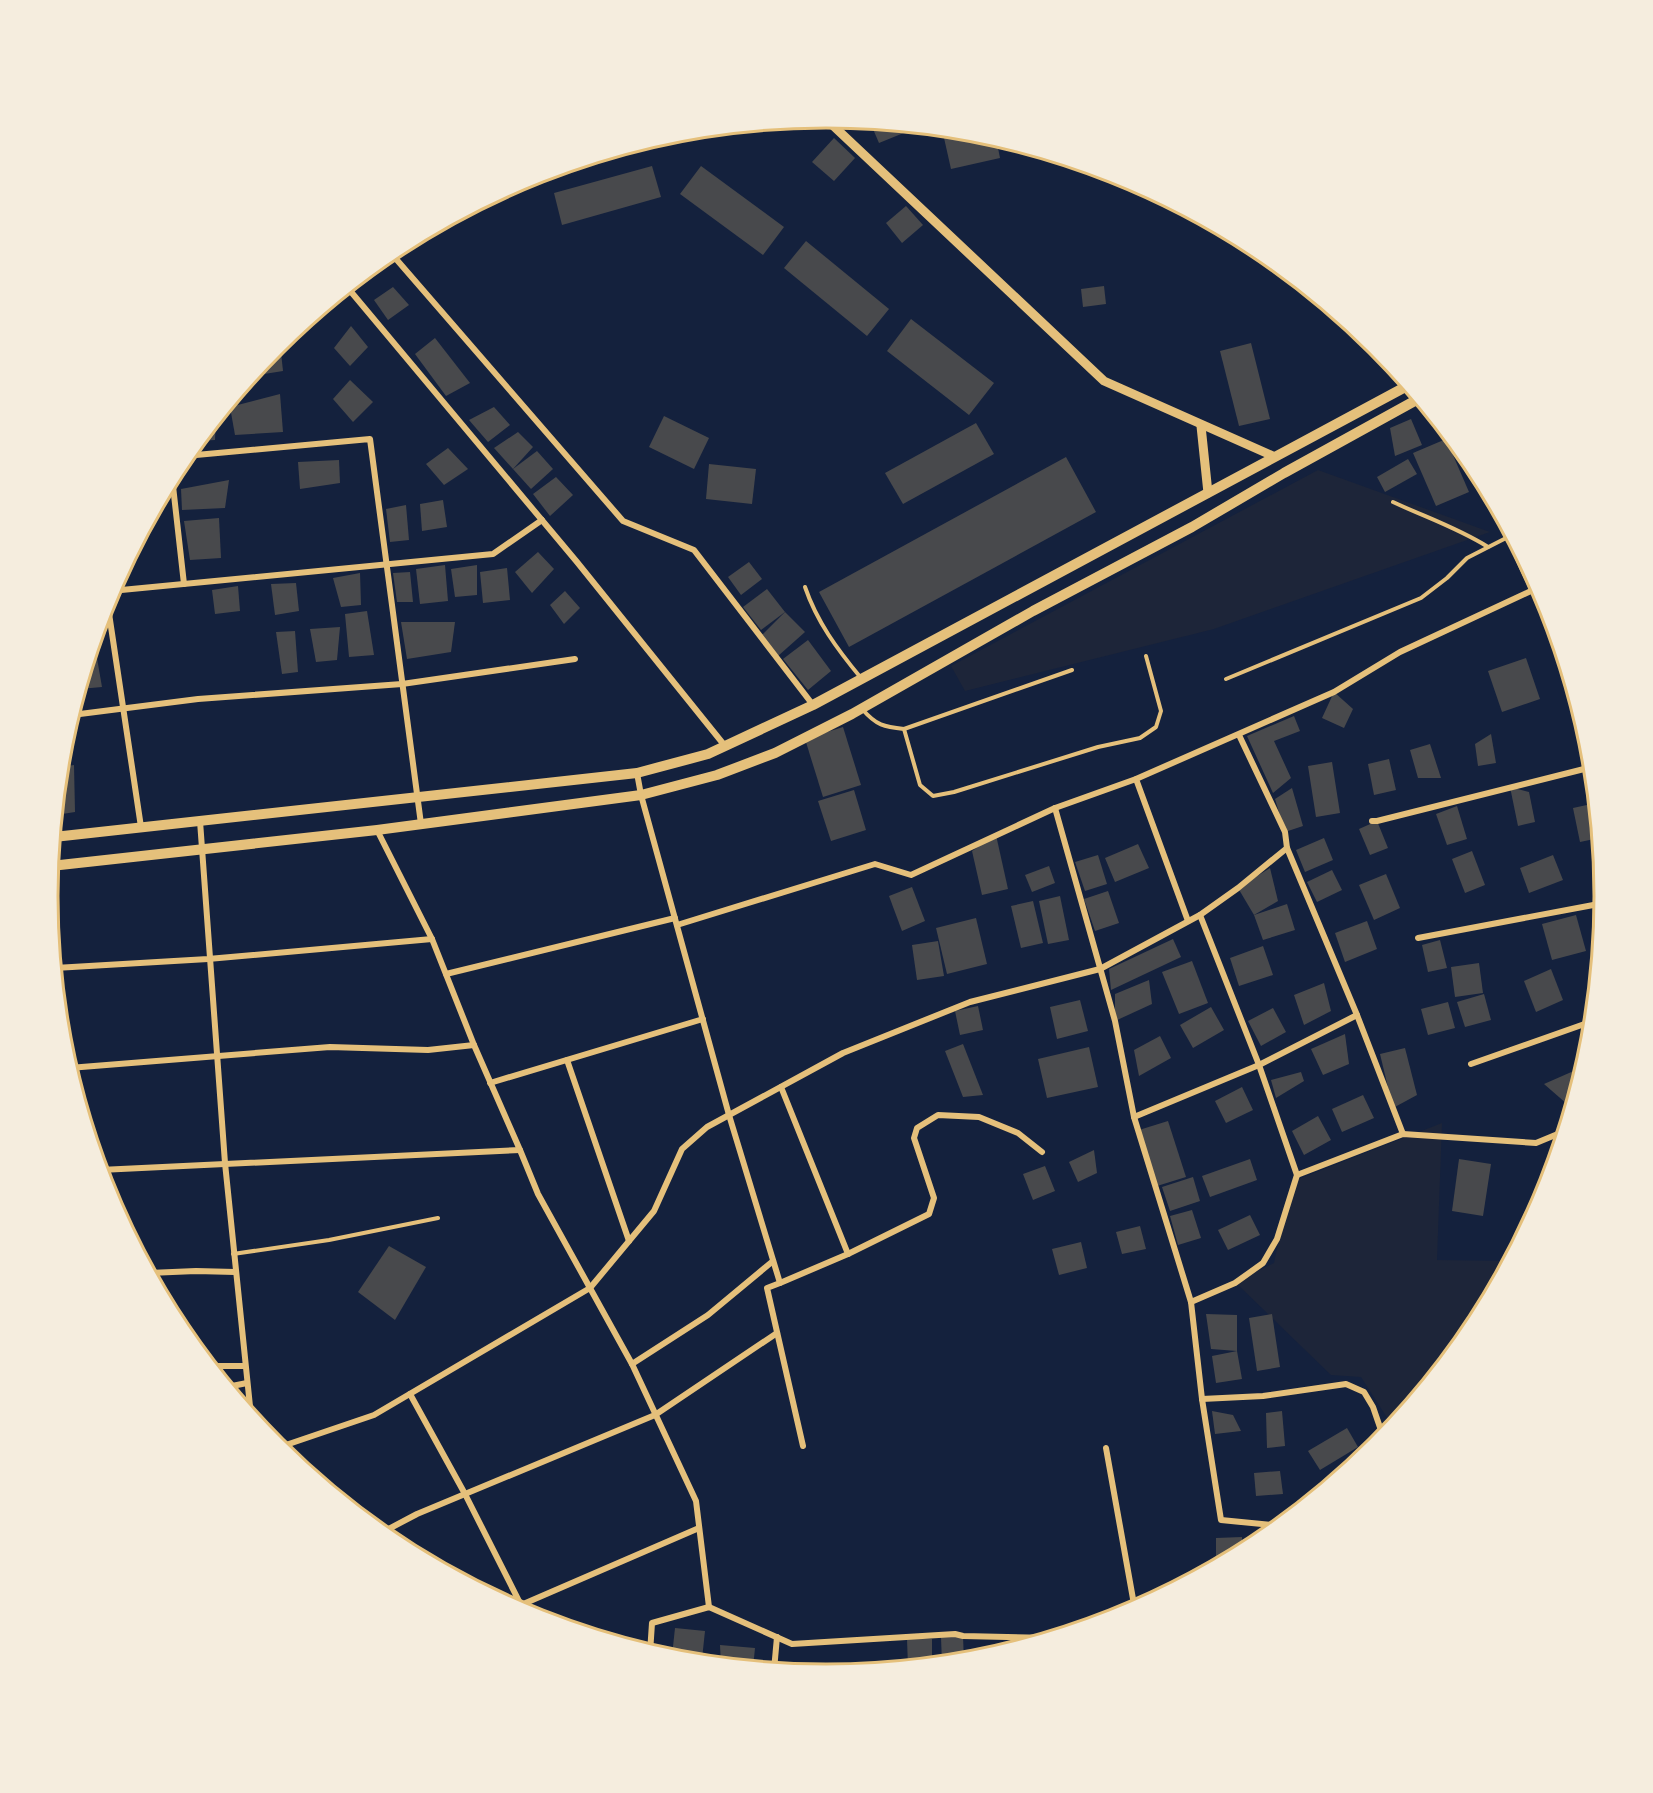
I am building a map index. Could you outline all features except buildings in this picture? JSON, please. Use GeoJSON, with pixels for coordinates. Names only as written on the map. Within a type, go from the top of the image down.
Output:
{"type":"FeatureCollection","features":[{"type":"Feature","properties":{"kind":"main road"},"geometry":{"type":"LineString","coordinates":[[61,836],[637,773],[708,754],[862,680],[1273,456],[1403,388]]}},
{"type":"Feature","properties":{"kind":"main road"},"geometry":{"type":"LineString","coordinates":[[59,865],[377,830],[640,795],[717,775],[775,753],[862,709],[1033,611],[1192,527],[1284,473],[1414,402]]}},
{"type":"Feature","properties":{"kind":"street"},"geometry":{"type":"LineString","coordinates":[[836,128],[1104,381],[1273,456]]}},
{"type":"Feature","properties":{"kind":"street"},"geometry":{"type":"LineString","coordinates":[[397,260],[623,521],[694,550],[813,705]]}},
{"type":"Feature","properties":{"kind":"street"},"geometry":{"type":"LineString","coordinates":[[352,293],[542,520],[725,747]]}},
{"type":"Feature","properties":{"kind":"street"},"geometry":{"type":"LineString","coordinates":[[1201,426],[1208,493]]}},
{"type":"Feature","properties":{"kind":"street"},"geometry":{"type":"LineString","coordinates":[[199,455],[370,439],[421,824]]}},
{"type":"Feature","properties":{"kind":"street"},"geometry":{"type":"LineString","coordinates":[[174,492],[183,584]]}},
{"type":"Feature","properties":{"kind":"street"},"geometry":{"type":"LineString","coordinates":[[123,590],[493,554],[542,520]]}},
{"type":"Feature","properties":{"kind":"street"},"geometry":{"type":"LineString","coordinates":[[446,974],[676,922],[875,864],[911,875],[1055,808],[1136,779],[1334,692],[1400,652],[1531,591]]}},
{"type":"Feature","properties":{"kind":"street"},"geometry":{"type":"LineString","coordinates":[[110,621],[141,827]]}},
{"type":"Feature","properties":{"kind":"street"},"geometry":{"type":"LineString","coordinates":[[81,714],[198,699],[402,684],[575,659]]}},
{"type":"Feature","properties":{"kind":"street"},"geometry":{"type":"LineString","coordinates":[[1239,735],[1285,832],[1287,848],[1357,1015],[1403,1134]]}},
{"type":"Feature","properties":{"kind":"street"},"geometry":{"type":"LineString","coordinates":[[1372,820],[1377,821],[1584,769]]}},
{"type":"Feature","properties":{"kind":"street"},"geometry":{"type":"LineString","coordinates":[[637,773],[640,795],[729,1115],[780,1283]]}},
{"type":"Feature","properties":{"kind":"street"},"geometry":{"type":"LineString","coordinates":[[1136,779],[1188,921]]}},
{"type":"Feature","properties":{"kind":"street"},"geometry":{"type":"LineString","coordinates":[[1055,808],[1115,1021],[1134,1117],[1191,1302],[1202,1400],[1221,1520],[1268,1525]]}},
{"type":"Feature","properties":{"kind":"street"},"geometry":{"type":"LineString","coordinates":[[200,821],[208,959],[225,1163],[249,1404]]}},
{"type":"Feature","properties":{"kind":"street"},"geometry":{"type":"LineString","coordinates":[[377,830],[432,939],[474,1045],[538,1194],[632,1364],[696,1501],[709,1607]]}},
{"type":"Feature","properties":{"kind":"street"},"geometry":{"type":"LineString","coordinates":[[288,1444],[374,1415],[590,1288],[654,1211],[682,1149],[707,1126],[843,1053],[970,1002],[1100,969],[1200,915],[1287,848]]}},
{"type":"Feature","properties":{"kind":"street"},"geometry":{"type":"LineString","coordinates":[[1418,938],[1594,905]]}},
{"type":"Feature","properties":{"kind":"street"},"geometry":{"type":"LineString","coordinates":[[1191,1302],[1235,1283],[1263,1263],[1277,1239],[1297,1174],[1259,1065],[1200,915]]}},
{"type":"Feature","properties":{"kind":"street"},"geometry":{"type":"LineString","coordinates":[[62,968],[208,959],[432,939]]}},
{"type":"Feature","properties":{"kind":"street"},"geometry":{"type":"LineString","coordinates":[[1134,1117],[1259,1065],[1357,1015]]}},
{"type":"Feature","properties":{"kind":"street"},"geometry":{"type":"LineString","coordinates":[[490,1083],[703,1019]]}},
{"type":"Feature","properties":{"kind":"street"},"geometry":{"type":"LineString","coordinates":[[1471,1064],[1584,1024]]}},
{"type":"Feature","properties":{"kind":"street"},"geometry":{"type":"LineString","coordinates":[[78,1067],[330,1047],[428,1050],[474,1045]]}},
{"type":"Feature","properties":{"kind":"street"},"geometry":{"type":"LineString","coordinates":[[567,1060],[629,1241]]}},
{"type":"Feature","properties":{"kind":"street"},"geometry":{"type":"LineString","coordinates":[[781,1087],[848,1254]]}},
{"type":"Feature","properties":{"kind":"street"},"geometry":{"type":"LineString","coordinates":[[803,1446],[767,1288],[848,1254],[929,1214],[934,1198],[914,1138],[917,1128],[938,1115],[979,1117],[1018,1133],[1042,1152]]}},
{"type":"Feature","properties":{"kind":"street"},"geometry":{"type":"LineString","coordinates":[[1297,1174],[1403,1134],[1536,1143],[1556,1135]]}},
{"type":"Feature","properties":{"kind":"street"},"geometry":{"type":"LineString","coordinates":[[109,1169],[520,1150]]}},
{"type":"Feature","properties":{"kind":"street"},"geometry":{"type":"LineString","coordinates":[[632,1364],[708,1315],[773,1261]]}},
{"type":"Feature","properties":{"kind":"street"},"geometry":{"type":"LineString","coordinates":[[157,1273],[235,1272]]}},
{"type":"Feature","properties":{"kind":"street"},"geometry":{"type":"LineString","coordinates":[[390,1528],[417,1514],[655,1416],[777,1333]]}},
{"type":"Feature","properties":{"kind":"street"},"geometry":{"type":"LineString","coordinates":[[219,1366],[245,1366]]}},
{"type":"Feature","properties":{"kind":"street"},"geometry":{"type":"LineString","coordinates":[[235,1385],[247,1383]]}},
{"type":"Feature","properties":{"kind":"street"},"geometry":{"type":"LineString","coordinates":[[1202,1400],[1263,1396],[1346,1384],[1364,1392],[1373,1407],[1381,1428]]}},
{"type":"Feature","properties":{"kind":"street"},"geometry":{"type":"LineString","coordinates":[[410,1394],[465,1494],[513,1597]]}},
{"type":"Feature","properties":{"kind":"street"},"geometry":{"type":"LineString","coordinates":[[1106,1449],[1133,1600]]}},
{"type":"Feature","properties":{"kind":"street"},"geometry":{"type":"LineString","coordinates":[[525,1602],[699,1528]]}},
{"type":"Feature","properties":{"kind":"street"},"geometry":{"type":"LineString","coordinates":[[651,1644],[652,1623],[709,1607],[792,1644],[955,1634],[1027,1637]]}},
{"type":"Feature","properties":{"kind":"street"},"geometry":{"type":"LineString","coordinates":[[775,1663],[777,1637]]}},
{"type":"Feature","properties":{"kind":"lane"},"geometry":{"type":"LineString","coordinates":[[1393,502],[1464,532],[1489,547]]}},
{"type":"Feature","properties":{"kind":"lane"},"geometry":{"type":"LineString","coordinates":[[1226,679],[1421,598],[1467,558],[1505,538]]}},
{"type":"Feature","properties":{"kind":"lane"},"geometry":{"type":"LineString","coordinates":[[806,587],[813,611],[843,657],[862,680]]}},
{"type":"Feature","properties":{"kind":"lane"},"geometry":{"type":"LineString","coordinates":[[904,729],[920,785],[933,796],[954,792],[1098,747],[1140,738],[1156,727],[1161,711],[1146,656]]}},
{"type":"Feature","properties":{"kind":"lane"},"geometry":{"type":"LineString","coordinates":[[862,709],[874,723],[904,729],[1072,670]]}},
{"type":"Feature","properties":{"kind":"lane"},"geometry":{"type":"LineString","coordinates":[[233,1254],[329,1240],[438,1218]]}},
{"type":"Feature","properties":{"kind":"shaded area"},"geometry":{"type":"Polygon","coordinates":[[[1318,470],[1490,532],[1214,629],[965,691],[951,666],[1318,470]]]}},
{"type":"Feature","properties":{"kind":"shaded area"},"geometry":{"type":"Polygon","coordinates":[[[1442,1123],[1437,1260],[1502,1261],[1465,1323],[1436,1364],[1388,1420],[1361,1377],[1331,1375],[1235,1282],[1274,1263],[1291,1182],[1442,1123]]]}}]}
